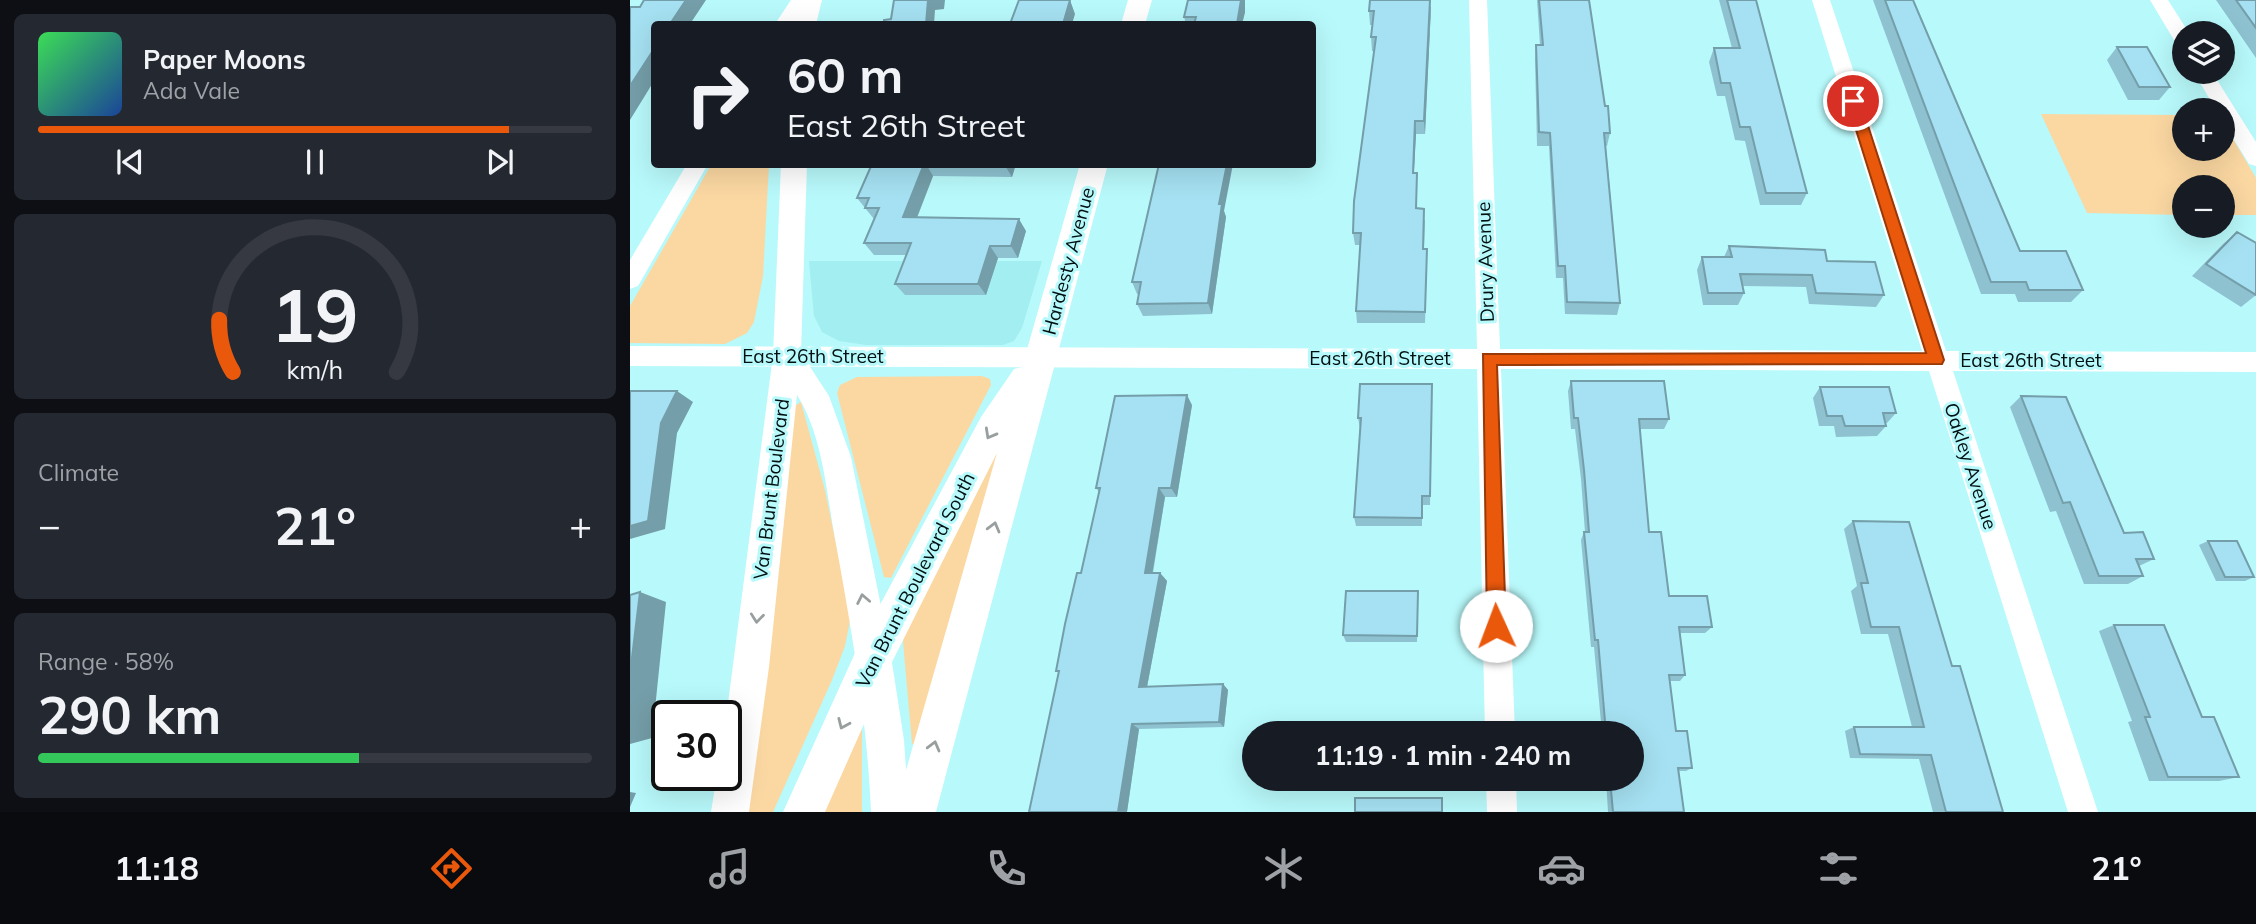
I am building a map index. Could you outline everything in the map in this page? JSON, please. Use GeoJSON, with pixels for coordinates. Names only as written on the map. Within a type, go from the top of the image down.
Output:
{"type":"FeatureCollection","features":[{"type":"Feature","properties":{"kind":"main road"},"geometry":{"type":"LineString","coordinates":[[1134,21],[1140,0]]}},
{"type":"Feature","properties":{"kind":"main road","name":"Hardesty Avenue"},"geometry":{"type":"LineString","coordinates":[[1041,357],[1093,168]]}},
{"type":"Feature","properties":{"kind":"main road"},"geometry":{"type":"LineString","coordinates":[[915,812],[1041,357]]}},
{"type":"Feature","properties":{"kind":"main road","name":"Van Brunt Boulevard South"},"geometry":{"type":"LineString","coordinates":[[804,812],[874,656],[993,427],[1041,357]]}},
{"type":"Feature","properties":{"kind":"street"},"geometry":{"type":"LineString","coordinates":[[786,21],[800,0]]}},
{"type":"Feature","properties":{"kind":"street"},"geometry":{"type":"LineString","coordinates":[[805,21],[811,0]]}},
{"type":"Feature","properties":{"kind":"street","name":"Drury Avenue"},"geometry":{"type":"LineString","coordinates":[[1478,0],[1500,721]]}},
{"type":"Feature","properties":{"kind":"street","name":"Oakley Avenue"},"geometry":{"type":"LineString","coordinates":[[1821,0],[2083,812]]}},
{"type":"Feature","properties":{"kind":"street"},"geometry":{"type":"LineString","coordinates":[[2159,0],[2172,21]]}},
{"type":"Feature","properties":{"kind":"street"},"geometry":{"type":"LineString","coordinates":[[2210,84],[2256,159]]}},
{"type":"Feature","properties":{"kind":"street"},"geometry":{"type":"LineString","coordinates":[[630,280],[696,168]]}},
{"type":"Feature","properties":{"kind":"street","name":"Van Brunt Boulevard"},"geometry":{"type":"LineString","coordinates":[[730,812],[752,667],[787,355],[794,168]]}},
{"type":"Feature","properties":{"kind":"street","name":"East 26th Street"},"geometry":{"type":"LineString","coordinates":[[630,355],[2256,362]]}},
{"type":"Feature","properties":{"kind":"street"},"geometry":{"type":"LineString","coordinates":[[787,355],[814,397],[836,457],[874,656],[886,740],[890,812]]}},
{"type":"Feature","properties":{"kind":"street"},"geometry":{"type":"LineString","coordinates":[[1501,791],[1502,812]]}},
{"type":"Feature","properties":{"kind":"shaded area"},"geometry":{"type":"Polygon","coordinates":[[[2041,114],[2172,115],[2172,161],[2235,161],[2235,142],[2256,178],[2256,215],[2235,215],[2235,175],[2172,175],[2172,215],[2087,213],[2041,114]]]}},
{"type":"Feature","properties":{"kind":"shaded area"},"geometry":{"type":"Polygon","coordinates":[[[709,168],[769,168],[763,276],[754,322],[747,333],[725,344],[630,343],[630,306],[709,168]]]}},
{"type":"Feature","properties":{"kind":"shaded area"},"geometry":{"type":"Polygon","coordinates":[[[809,261],[1042,261],[1022,328],[1014,341],[1003,345],[866,345],[839,341],[822,332],[814,316],[809,261]]]}},
{"type":"Feature","properties":{"kind":"shaded area"},"geometry":{"type":"Polygon","coordinates":[[[982,376],[990,379],[991,385],[891,578],[884,577],[837,393],[840,385],[857,377],[982,376]]]}},
{"type":"Feature","properties":{"kind":"shaded area"},"geometry":{"type":"Polygon","coordinates":[[[801,402],[825,490],[851,616],[845,646],[832,680],[773,812],[744,812],[793,407],[801,402]]]}},
{"type":"Feature","properties":{"kind":"shaded area"},"geometry":{"type":"Polygon","coordinates":[[[1005,432],[919,743],[912,744],[903,642],[905,628],[1005,432]]]}},
{"type":"Feature","properties":{"kind":"shaded area"},"geometry":{"type":"Polygon","coordinates":[[[862,726],[862,812],[817,812],[862,726]]]}},
{"type":"Feature","properties":{"kind":"building"},"geometry":{"type":"Polygon","coordinates":[[[644,0],[686,0],[672,21],[651,21],[651,54],[630,86],[630,7],[640,7],[644,0]]]}},
{"type":"Feature","properties":{"kind":"building"},"geometry":{"type":"Polygon","coordinates":[[[894,0],[928,0],[926,21],[884,21],[891,19],[894,0]]]}},
{"type":"Feature","properties":{"kind":"building"},"geometry":{"type":"Polygon","coordinates":[[[1019,0],[1070,0],[1064,21],[1011,21],[1019,0]]]}},
{"type":"Feature","properties":{"kind":"building"},"geometry":{"type":"Polygon","coordinates":[[[1188,0],[1241,0],[1238,21],[1195,21],[1196,17],[1184,17],[1188,0]]]}},
{"type":"Feature","properties":{"kind":"building"},"geometry":{"type":"Polygon","coordinates":[[[1370,0],[1430,0],[1424,121],[1415,121],[1413,173],[1417,173],[1416,208],[1424,209],[1423,249],[1427,249],[1425,312],[1356,311],[1361,233],[1353,233],[1354,201],[1376,37],[1371,37],[1374,11],[1369,11],[1370,0]]]}},
{"type":"Feature","properties":{"kind":"building"},"geometry":{"type":"Polygon","coordinates":[[[1539,0],[1589,0],[1605,106],[1608,106],[1610,133],[1604,133],[1620,303],[1567,302],[1565,266],[1558,266],[1550,133],[1539,132],[1536,45],[1543,45],[1539,0]]]}},
{"type":"Feature","properties":{"kind":"building"},"geometry":{"type":"Polygon","coordinates":[[[1727,0],[1756,0],[1807,193],[1766,193],[1750,127],[1740,127],[1730,83],[1721,83],[1714,48],[1740,48],[1727,0]]]}},
{"type":"Feature","properties":{"kind":"building"},"geometry":{"type":"Polygon","coordinates":[[[1885,0],[1913,0],[2020,251],[2066,251],[2083,290],[2029,290],[2026,282],[1991,282],[1885,0]]]}},
{"type":"Feature","properties":{"kind":"building"},"geometry":{"type":"Polygon","coordinates":[[[2236,0],[2256,0],[2256,28],[2236,0]]]}},
{"type":"Feature","properties":{"kind":"building"},"geometry":{"type":"Polygon","coordinates":[[[2117,47],[2147,47],[2170,87],[2139,87],[2117,47]]]}},
{"type":"Feature","properties":{"kind":"building"},"geometry":{"type":"Polygon","coordinates":[[[870,168],[922,168],[903,217],[1019,219],[1011,246],[990,246],[978,284],[895,284],[911,243],[864,243],[879,208],[865,208],[869,198],[857,198],[870,168]]]}},
{"type":"Feature","properties":{"kind":"building"},"geometry":{"type":"Polygon","coordinates":[[[1158,168],[1226,168],[1219,204],[1222,204],[1208,303],[1137,304],[1141,282],[1132,282],[1158,168]]]}},
{"type":"Feature","properties":{"kind":"building"},"geometry":{"type":"Polygon","coordinates":[[[2237,232],[2256,243],[2256,295],[2206,264],[2231,238],[2235,238],[2237,232]]]}},
{"type":"Feature","properties":{"kind":"building"},"geometry":{"type":"Polygon","coordinates":[[[1729,246],[1825,250],[1827,261],[1875,262],[1884,295],[1816,293],[1812,275],[1740,274],[1744,293],[1708,293],[1702,257],[1732,257],[1729,246]]]}},
{"type":"Feature","properties":{"kind":"building"},"geometry":{"type":"Polygon","coordinates":[[[1571,381],[1664,381],[1669,419],[1639,419],[1649,532],[1661,532],[1669,596],[1707,596],[1712,627],[1679,627],[1685,675],[1669,675],[1676,731],[1687,731],[1692,768],[1678,768],[1684,812],[1613,812],[1611,791],[1644,791],[1644,721],[1605,721],[1584,532],[1589,532],[1584,470],[1578,418],[1574,418],[1571,381]]]}},
{"type":"Feature","properties":{"kind":"building"},"geometry":{"type":"Polygon","coordinates":[[[1360,384],[1432,384],[1430,496],[1422,496],[1422,518],[1354,517],[1361,418],[1358,418],[1360,384]]]}},
{"type":"Feature","properties":{"kind":"building"},"geometry":{"type":"Polygon","coordinates":[[[1820,387],[1889,387],[1896,413],[1883,413],[1886,426],[1845,426],[1842,416],[1827,416],[1820,387]]]}},
{"type":"Feature","properties":{"kind":"building"},"geometry":{"type":"Polygon","coordinates":[[[630,391],[677,391],[661,423],[648,521],[630,526],[630,391]]]}},
{"type":"Feature","properties":{"kind":"building"},"geometry":{"type":"Polygon","coordinates":[[[1187,395],[1171,488],[1159,488],[1145,573],[1160,573],[1139,687],[1223,684],[1219,722],[1132,724],[1118,812],[1029,812],[1059,671],[1056,671],[1065,624],[1077,573],[1081,573],[1100,488],[1096,488],[1115,396],[1187,395]]]}},
{"type":"Feature","properties":{"kind":"building"},"geometry":{"type":"Polygon","coordinates":[[[2021,396],[2066,397],[2124,533],[2143,532],[2154,559],[2136,559],[2143,576],[2099,576],[2070,502],[2063,503],[2021,396]]]}},
{"type":"Feature","properties":{"kind":"building"},"geometry":{"type":"Polygon","coordinates":[[[1853,521],[1909,522],[1952,666],[1960,666],[2003,812],[1946,812],[1931,755],[1860,754],[1854,727],[1924,727],[1899,627],[1871,627],[1861,583],[1868,583],[1853,521]]]}},
{"type":"Feature","properties":{"kind":"building"},"geometry":{"type":"Polygon","coordinates":[[[2208,541],[2237,541],[2254,577],[2225,577],[2208,541]]]}},
{"type":"Feature","properties":{"kind":"building"},"geometry":{"type":"Polygon","coordinates":[[[1346,591],[1418,591],[1417,636],[1343,635],[1346,591]]]}},
{"type":"Feature","properties":{"kind":"building"},"geometry":{"type":"Polygon","coordinates":[[[640,592],[630,674],[630,595],[640,592]]]}},
{"type":"Feature","properties":{"kind":"building"},"geometry":{"type":"Polygon","coordinates":[[[2114,625],[2164,625],[2202,717],[2214,717],[2239,777],[2168,777],[2145,717],[2150,717],[2114,625]]]}},
{"type":"Feature","properties":{"kind":"building"},"geometry":{"type":"Polygon","coordinates":[[[1355,798],[1442,798],[1442,812],[1355,812],[1355,798]]]}},
{"type":"Feature","properties":{"kind":"route"},"geometry":{"type":"LineString","coordinates":[[1496,626],[1489,359],[1936,360],[1853,101]]}}]}
